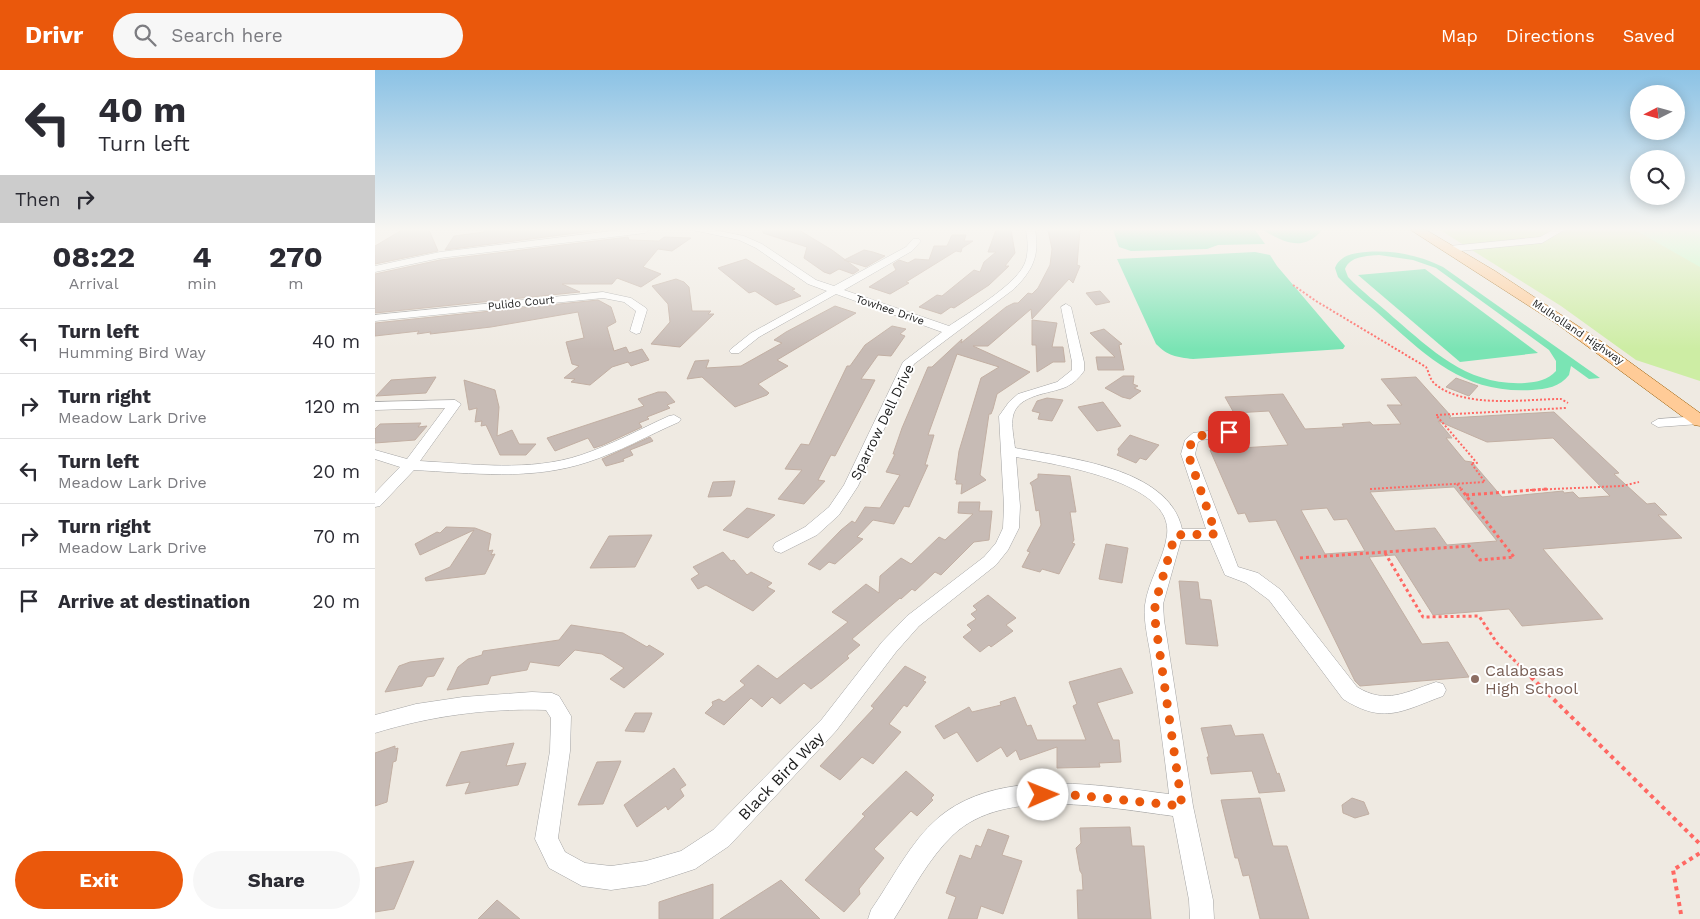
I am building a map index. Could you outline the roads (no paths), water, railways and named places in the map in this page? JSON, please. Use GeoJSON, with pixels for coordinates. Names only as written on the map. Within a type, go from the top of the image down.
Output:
{"type":"FeatureCollection","features":[{"type":"Feature","properties":{"kind":"main road","name":"Mulholland Highway"},"geometry":{"type":"LineString","coordinates":[[1486,270],[1636,371],[1699,420]]}},
{"type":"Feature","properties":{"kind":"street","name":"Towhee Drive"},"geometry":{"type":"LineString","coordinates":[[794,270],[808,279],[834,291],[948,330]]}},
{"type":"Feature","properties":{"kind":"street"},"geometry":{"type":"LineString","coordinates":[[735,351],[755,335],[872,270]]}},
{"type":"Feature","properties":{"kind":"street","name":"Sparrow Dell Drive"},"geometry":{"type":"LineString","coordinates":[[781,547],[811,530],[834,511],[851,486],[909,362],[920,351],[948,330],[999,296],[1026,270]]}},
{"type":"Feature","properties":{"kind":"street","name":"Pulido Court"},"geometry":{"type":"LineString","coordinates":[[375,318],[603,295],[627,300],[642,310],[636,331]]}},
{"type":"Feature","properties":{"kind":"street","name":"Black Bird Way"},"geometry":{"type":"LineString","coordinates":[[375,724],[392,718],[462,707],[527,700],[552,702],[561,716],[560,751],[546,840],[557,860],[582,874],[611,878],[646,873],[687,861],[721,838],[829,725],[889,647],[913,621],[990,561],[1002,546],[1011,528],[1012,506],[1007,416],[1011,406],[1029,393],[1067,382],[1078,371],[1078,362],[1066,308]]}},
{"type":"Feature","properties":{"kind":"street"},"geometry":{"type":"LineString","coordinates":[[375,406],[455,404],[410,465],[375,502]]}},
{"type":"Feature","properties":{"kind":"street"},"geometry":{"type":"LineString","coordinates":[[375,454],[410,465],[508,471],[538,468],[584,459],[674,419]]}},
{"type":"Feature","properties":{"kind":"street"},"geometry":{"type":"LineString","coordinates":[[1658,423],[1699,420]]}},
{"type":"Feature","properties":{"kind":"street"},"geometry":{"type":"LineString","coordinates":[[1229,432],[1198,436],[1192,440],[1188,454],[1231,571],[1252,578],[1275,594],[1350,693],[1363,703],[1377,707],[1388,706],[1436,690]]}},
{"type":"Feature","properties":{"kind":"street"},"geometry":{"type":"LineString","coordinates":[[1008,451],[1101,471],[1133,483],[1152,494],[1166,509],[1174,525],[1175,535],[1155,604],[1155,620],[1182,806],[1201,900],[1202,919]]}},
{"type":"Feature","properties":{"kind":"street"},"geometry":{"type":"LineString","coordinates":[[1175,535],[1216,534]]}},
{"type":"Feature","properties":{"kind":"street"},"geometry":{"type":"LineString","coordinates":[[880,919],[933,840],[947,824],[993,801],[1023,796],[1063,794],[1182,806]]}},
{"type":"Feature","properties":{"kind":"place","name":"Calabasas High School"},"geometry":{"type":"Point","coordinates":[1475,679]}}]}
